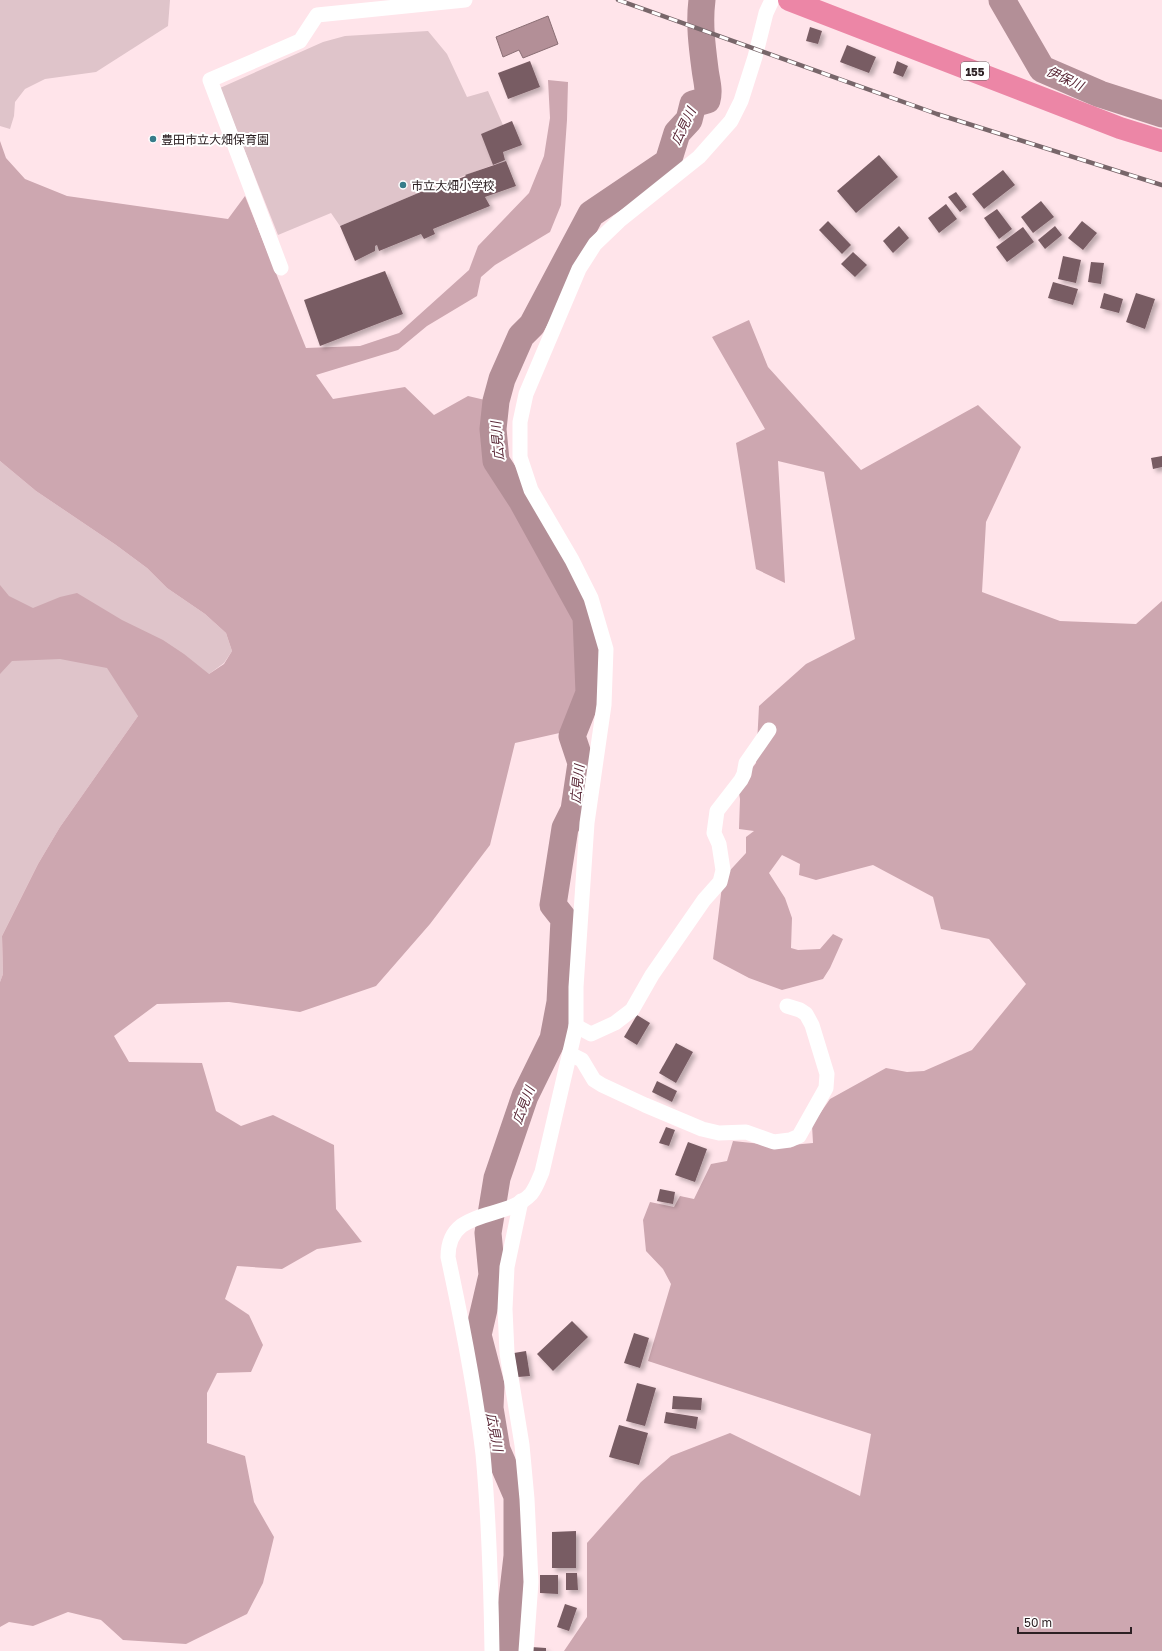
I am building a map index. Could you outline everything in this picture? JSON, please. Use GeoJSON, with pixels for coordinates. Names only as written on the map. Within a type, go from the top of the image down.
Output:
{"type":"FeatureCollection","features":[{"type":"Feature","properties":{"kind":"highway","name":"155"},"geometry":{"type":"LineString","coordinates":[[788,0],[1120,128],[1162,141]]}},
{"type":"Feature","properties":{"kind":"street"},"geometry":{"type":"LineString","coordinates":[[281,268],[210,80],[300,41],[317,15],[465,0]]}},
{"type":"Feature","properties":{"kind":"street"},"geometry":{"type":"LineString","coordinates":[[492,1651],[490,1556],[482,1453],[467,1346],[448,1257],[448,1247],[455,1231],[462,1225],[474,1219],[518,1204],[531,1194],[542,1172],[576,1026],[576,986],[587,823],[604,705],[606,649],[591,598],[572,560],[531,490],[520,457],[520,422],[526,394],[579,269],[595,244],[620,221],[700,157],[731,121],[741,101],[755,57],[766,13],[772,0]]}},
{"type":"Feature","properties":{"kind":"street"},"geometry":{"type":"LineString","coordinates":[[576,1026],[592,1034],[615,1023],[632,1010],[661,962],[704,900],[720,882],[724,870],[719,844],[714,833],[717,811],[741,780],[746,763],[769,730]]}},
{"type":"Feature","properties":{"kind":"street"},"geometry":{"type":"LineString","coordinates":[[570,1054],[582,1060],[594,1080],[602,1085],[644,1105],[702,1129],[719,1133],[746,1132],[774,1142],[790,1140],[799,1136],[826,1088],[827,1074],[812,1025],[806,1014],[800,1010],[787,1006]]}},
{"type":"Feature","properties":{"kind":"street"},"geometry":{"type":"LineString","coordinates":[[518,1204],[507,1267],[505,1309],[507,1353],[521,1438],[528,1506],[531,1582],[526,1651]]}},
{"type":"Feature","properties":{"kind":"shaded area"},"geometry":{"type":"Polygon","coordinates":[[[0,0],[170,0],[168,26],[96,72],[45,79],[25,89],[15,102],[14,116],[10,129],[0,126],[0,0]]]}},
{"type":"Feature","properties":{"kind":"shaded area"},"geometry":{"type":"Polygon","coordinates":[[[548,16],[558,44],[523,58],[519,50],[503,57],[496,37],[548,16]]]}},
{"type":"Feature","properties":{"kind":"shaded area"},"geometry":{"type":"Polygon","coordinates":[[[428,31],[447,54],[467,97],[488,91],[503,125],[482,134],[493,165],[423,191],[340,226],[331,213],[278,235],[220,88],[323,42],[345,36],[428,31]]]}},
{"type":"Feature","properties":{"kind":"shaded area"},"geometry":{"type":"Polygon","coordinates":[[[548,80],[568,82],[561,205],[550,232],[495,265],[481,277],[477,296],[427,326],[398,350],[316,375],[333,399],[405,387],[434,415],[468,396],[485,400],[485,443],[494,473],[576,616],[582,687],[564,732],[515,743],[490,845],[430,924],[376,986],[300,1012],[229,1002],[157,1004],[114,1036],[129,1062],[202,1063],[216,1111],[241,1126],[273,1115],[334,1145],[336,1209],[362,1242],[317,1249],[282,1269],[237,1266],[225,1299],[249,1315],[263,1345],[251,1372],[217,1373],[207,1393],[207,1443],[245,1456],[254,1502],[274,1537],[263,1583],[247,1614],[186,1644],[123,1640],[101,1620],[68,1612],[33,1626],[9,1622],[0,1627],[0,982],[3,974],[2,936],[38,864],[60,827],[138,716],[107,668],[60,659],[12,661],[0,674],[0,585],[9,596],[33,608],[60,597],[77,593],[122,620],[163,640],[184,654],[209,674],[224,664],[232,651],[226,633],[205,614],[167,588],[147,568],[116,545],[36,491],[0,461],[0,141],[6,158],[25,179],[67,196],[228,219],[245,196],[306,348],[360,346],[399,333],[469,270],[478,246],[529,193],[544,156],[550,118],[548,80]]]}},
{"type":"Feature","properties":{"kind":"shaded area"},"geometry":{"type":"Polygon","coordinates":[[[749,320],[768,367],[861,470],[978,405],[1021,447],[986,522],[982,592],[1060,621],[1136,624],[1162,601],[1162,1651],[564,1651],[587,1617],[587,1543],[641,1482],[671,1456],[730,1433],[860,1496],[871,1434],[648,1361],[671,1284],[663,1269],[646,1251],[643,1220],[650,1202],[674,1207],[680,1196],[694,1199],[711,1164],[727,1161],[733,1141],[781,1146],[813,1143],[812,1125],[830,1099],[886,1068],[907,1072],[924,1071],[972,1050],[1026,984],[989,939],[941,929],[933,897],[873,865],[816,880],[799,875],[800,864],[782,855],[769,873],[785,898],[792,918],[791,948],[798,950],[820,949],[833,934],[843,939],[830,968],[823,979],[782,990],[749,978],[713,959],[723,878],[746,853],[746,837],[754,831],[739,829],[740,799],[738,787],[756,763],[759,706],[806,664],[855,639],[824,472],[778,461],[785,583],[756,569],[736,443],[765,429],[712,337],[749,320]]]}},
{"type":"Feature","properties":{"kind":"shaded area"},"geometry":{"type":"Polygon","coordinates":[[[0,461],[36,491],[116,545],[147,568],[167,588],[205,614],[226,633],[232,651],[224,663],[209,674],[138,716],[60,827],[38,864],[2,936],[3,974],[0,982],[0,461]]]}},
{"type":"Feature","properties":{"kind":"building"},"geometry":{"type":"Polygon","coordinates":[[[810,27],[822,31],[818,44],[806,41],[810,27]]]}},
{"type":"Feature","properties":{"kind":"building"},"geometry":{"type":"Polygon","coordinates":[[[847,45],[876,57],[869,73],[840,62],[847,45]]]}},
{"type":"Feature","properties":{"kind":"building"},"geometry":{"type":"Polygon","coordinates":[[[530,61],[540,87],[508,99],[498,73],[530,61]]]}},
{"type":"Feature","properties":{"kind":"building"},"geometry":{"type":"Polygon","coordinates":[[[897,61],[908,66],[903,77],[893,73],[897,61]]]}},
{"type":"Feature","properties":{"kind":"building"},"geometry":{"type":"Polygon","coordinates":[[[512,121],[522,145],[503,152],[505,160],[493,165],[481,134],[512,121]]]}},
{"type":"Feature","properties":{"kind":"building"},"geometry":{"type":"Polygon","coordinates":[[[879,155],[898,177],[856,213],[837,191],[879,155]]]}},
{"type":"Feature","properties":{"kind":"building"},"geometry":{"type":"Polygon","coordinates":[[[506,161],[516,186],[485,197],[490,206],[433,229],[435,234],[424,239],[421,234],[379,251],[377,245],[375,246],[375,251],[355,261],[340,226],[423,191],[424,192],[466,176],[465,175],[506,161]]]}},
{"type":"Feature","properties":{"kind":"building"},"geometry":{"type":"Polygon","coordinates":[[[1003,170],[1015,185],[984,209],[972,194],[1003,170]]]}},
{"type":"Feature","properties":{"kind":"building"},"geometry":{"type":"Polygon","coordinates":[[[956,192],[967,207],[960,212],[948,197],[956,192]]]}},
{"type":"Feature","properties":{"kind":"building"},"geometry":{"type":"Polygon","coordinates":[[[1041,201],[1054,217],[1033,233],[1021,217],[1041,201]]]}},
{"type":"Feature","properties":{"kind":"building"},"geometry":{"type":"Polygon","coordinates":[[[946,204],[957,219],[939,233],[928,218],[946,204]]]}},
{"type":"Feature","properties":{"kind":"building"},"geometry":{"type":"Polygon","coordinates":[[[997,209],[1012,229],[999,239],[984,218],[997,209]]]}},
{"type":"Feature","properties":{"kind":"building"},"geometry":{"type":"Polygon","coordinates":[[[828,221],[851,245],[842,254],[819,230],[828,221]]]}},
{"type":"Feature","properties":{"kind":"building"},"geometry":{"type":"Polygon","coordinates":[[[1082,221],[1097,233],[1083,250],[1068,238],[1082,221]]]}},
{"type":"Feature","properties":{"kind":"building"},"geometry":{"type":"Polygon","coordinates":[[[899,226],[909,238],[893,253],[883,241],[899,226]]]}},
{"type":"Feature","properties":{"kind":"building"},"geometry":{"type":"Polygon","coordinates":[[[1055,226],[1062,235],[1045,249],[1038,240],[1055,226]]]}},
{"type":"Feature","properties":{"kind":"building"},"geometry":{"type":"Polygon","coordinates":[[[1023,227],[1034,242],[1007,262],[996,247],[1023,227]]]}},
{"type":"Feature","properties":{"kind":"building"},"geometry":{"type":"Polygon","coordinates":[[[853,252],[867,265],[855,277],[841,264],[853,252]]]}},
{"type":"Feature","properties":{"kind":"building"},"geometry":{"type":"Polygon","coordinates":[[[1063,256],[1081,260],[1076,283],[1058,279],[1063,256]]]}},
{"type":"Feature","properties":{"kind":"building"},"geometry":{"type":"Polygon","coordinates":[[[1091,262],[1104,263],[1101,284],[1088,282],[1091,262]]]}},
{"type":"Feature","properties":{"kind":"building"},"geometry":{"type":"Polygon","coordinates":[[[385,271],[403,314],[320,346],[304,300],[385,271]]]}},
{"type":"Feature","properties":{"kind":"building"},"geometry":{"type":"Polygon","coordinates":[[[1053,282],[1078,289],[1073,305],[1048,298],[1053,282]]]}},
{"type":"Feature","properties":{"kind":"building"},"geometry":{"type":"Polygon","coordinates":[[[1104,293],[1123,299],[1119,313],[1100,308],[1104,293]]]}},
{"type":"Feature","properties":{"kind":"building"},"geometry":{"type":"Polygon","coordinates":[[[1136,293],[1155,299],[1145,329],[1126,322],[1136,293]]]}},
{"type":"Feature","properties":{"kind":"building"},"geometry":{"type":"Polygon","coordinates":[[[1162,456],[1162,467],[1153,469],[1151,458],[1162,456]]]}},
{"type":"Feature","properties":{"kind":"building"},"geometry":{"type":"Polygon","coordinates":[[[637,1015],[650,1023],[637,1045],[624,1037],[637,1015]]]}},
{"type":"Feature","properties":{"kind":"building"},"geometry":{"type":"Polygon","coordinates":[[[676,1043],[693,1052],[676,1083],[659,1073],[676,1043]]]}},
{"type":"Feature","properties":{"kind":"building"},"geometry":{"type":"Polygon","coordinates":[[[657,1081],[677,1091],[672,1102],[652,1092],[657,1081]]]}},
{"type":"Feature","properties":{"kind":"building"},"geometry":{"type":"Polygon","coordinates":[[[666,1127],[675,1130],[669,1146],[659,1143],[666,1127]]]}},
{"type":"Feature","properties":{"kind":"building"},"geometry":{"type":"Polygon","coordinates":[[[688,1142],[707,1149],[695,1182],[675,1175],[688,1142]]]}},
{"type":"Feature","properties":{"kind":"building"},"geometry":{"type":"Polygon","coordinates":[[[660,1189],[675,1192],[673,1204],[657,1201],[660,1189]]]}},
{"type":"Feature","properties":{"kind":"building"},"geometry":{"type":"Polygon","coordinates":[[[572,1321],[588,1337],[553,1371],[537,1354],[572,1321]]]}},
{"type":"Feature","properties":{"kind":"building"},"geometry":{"type":"Polygon","coordinates":[[[634,1333],[649,1338],[640,1368],[624,1363],[634,1333]]]}},
{"type":"Feature","properties":{"kind":"building"},"geometry":{"type":"Polygon","coordinates":[[[526,1351],[530,1376],[518,1377],[514,1353],[526,1351]]]}},
{"type":"Feature","properties":{"kind":"building"},"geometry":{"type":"Polygon","coordinates":[[[637,1383],[656,1388],[645,1426],[626,1421],[637,1383]]]}},
{"type":"Feature","properties":{"kind":"building"},"geometry":{"type":"Polygon","coordinates":[[[673,1396],[702,1398],[701,1410],[672,1409],[673,1396]]]}},
{"type":"Feature","properties":{"kind":"building"},"geometry":{"type":"Polygon","coordinates":[[[666,1412],[698,1417],[696,1429],[664,1423],[666,1412]]]}},
{"type":"Feature","properties":{"kind":"building"},"geometry":{"type":"Polygon","coordinates":[[[619,1425],[648,1433],[639,1465],[609,1457],[619,1425]]]}},
{"type":"Feature","properties":{"kind":"building"},"geometry":{"type":"Polygon","coordinates":[[[576,1531],[576,1568],[552,1568],[552,1532],[576,1531]]]}},
{"type":"Feature","properties":{"kind":"building"},"geometry":{"type":"Polygon","coordinates":[[[566,1573],[577,1573],[578,1590],[566,1590],[566,1573]]]}},
{"type":"Feature","properties":{"kind":"building"},"geometry":{"type":"Polygon","coordinates":[[[540,1575],[558,1575],[558,1594],[540,1593],[540,1575]]]}},
{"type":"Feature","properties":{"kind":"building"},"geometry":{"type":"Polygon","coordinates":[[[565,1604],[577,1608],[569,1631],[557,1627],[565,1604]]]}},
{"type":"Feature","properties":{"kind":"building"},"geometry":{"type":"Polygon","coordinates":[[[531,1647],[546,1648],[546,1651],[531,1651],[531,1647]]]}},
{"type":"Feature","properties":{"kind":"waterway","name":"広見川"},"geometry":{"type":"LineString","coordinates":[[506,1651],[517,1556],[517,1496],[497,1450],[490,1408],[491,1385],[478,1335],[492,1275],[488,1233],[497,1178],[525,1096],[553,1039],[560,1002],[564,919],[553,905],[565,828],[574,810],[581,763],[572,736],[589,693],[586,617],[522,501],[496,461],[493,429],[496,401],[502,379],[521,336],[532,325],[591,214],[668,162],[677,133],[689,120],[693,104],[707,100],[708,88],[701,34],[702,0]]}},
{"type":"Feature","properties":{"kind":"waterway","name":"伊保川"},"geometry":{"type":"LineString","coordinates":[[1002,0],[1042,69],[1100,94],[1162,114]]}},
{"type":"Feature","properties":{"kind":"railway"},"geometry":{"type":"LineString","coordinates":[[618,0],[937,114],[1162,185]]}},
{"type":"Feature","properties":{"kind":"place","name":"豊田市立大畑保育園"},"geometry":{"type":"Point","coordinates":[153,139]}},
{"type":"Feature","properties":{"kind":"place","name":"市立大畑小学校"},"geometry":{"type":"Point","coordinates":[403,185]}}]}
